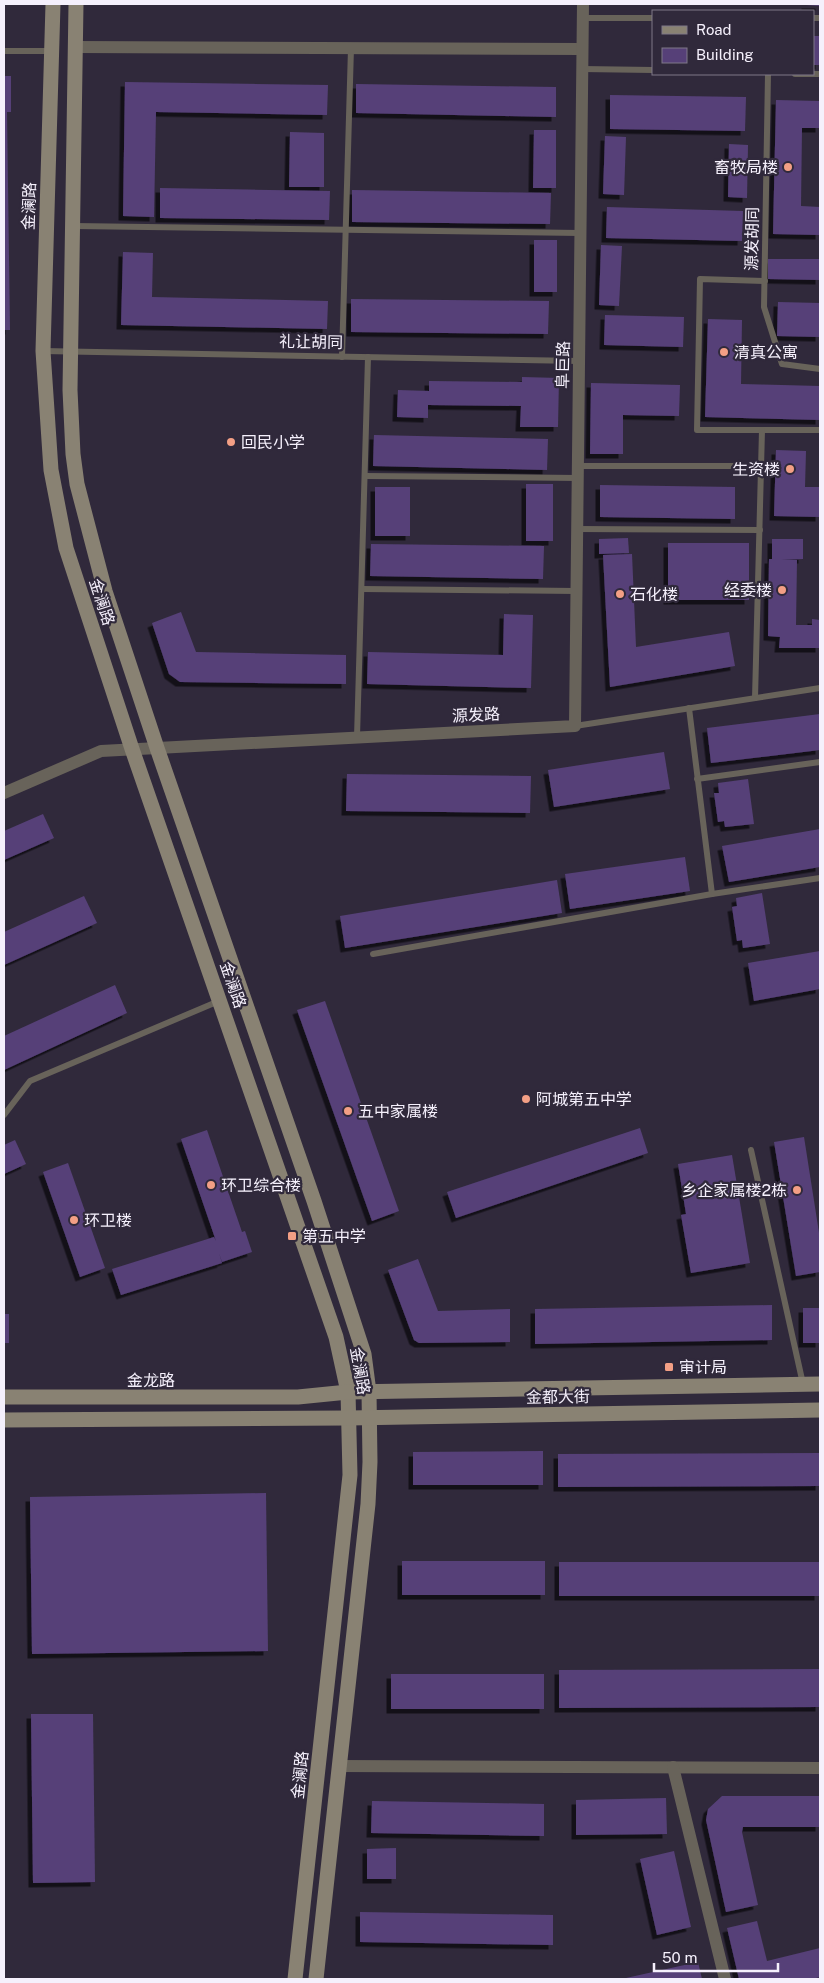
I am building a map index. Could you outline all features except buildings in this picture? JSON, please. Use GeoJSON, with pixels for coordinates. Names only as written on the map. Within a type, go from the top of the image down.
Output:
{"type":"FeatureCollection","features":[{"type":"Feature","properties":{"kind":"street","name":"金澜路"},"geometry":{"type":"LineString","coordinates":[[53,4],[43,352],[51,470],[66,548],[132,749],[336,1337],[348,1392],[350,1475],[295,1979]]}},
{"type":"Feature","properties":{"kind":"street","name":"金澜路"},"geometry":{"type":"LineString","coordinates":[[76,4],[70,352],[73,454],[85,519],[105,591],[157,748],[314,1201],[364,1354],[369,1392],[370,1462],[368,1504],[316,1979]]}},
{"type":"Feature","properties":{"kind":"street","name":"阜巨路"},"geometry":{"type":"LineString","coordinates":[[575,726],[583,4]]}},
{"type":"Feature","properties":{"kind":"street"},"geometry":{"type":"LineString","coordinates":[[75,47],[582,49]]}},
{"type":"Feature","properties":{"kind":"street","name":"源发路"},"geometry":{"type":"LineString","coordinates":[[4,794],[101,751],[575,726]]}},
{"type":"Feature","properties":{"kind":"street","name":"金都大街"},"geometry":{"type":"LineString","coordinates":[[298,1397],[348,1392],[820,1384]]}},
{"type":"Feature","properties":{"kind":"street","name":"金龙路"},"geometry":{"type":"LineString","coordinates":[[4,1397],[298,1397]]}},
{"type":"Feature","properties":{"kind":"street","name":"金都大街"},"geometry":{"type":"LineString","coordinates":[[4,1420],[369,1418],[820,1410]]}},
{"type":"Feature","properties":{"kind":"street"},"geometry":{"type":"LineString","coordinates":[[339,1766],[820,1768]]}},
{"type":"Feature","properties":{"kind":"street"},"geometry":{"type":"LineString","coordinates":[[673,1767],[725,1979]]}},
{"type":"Feature","properties":{"kind":"lane"},"geometry":{"type":"LineString","coordinates":[[583,18],[652,18]]}},
{"type":"Feature","properties":{"kind":"lane"},"geometry":{"type":"LineString","coordinates":[[342,357],[351,48]]}},
{"type":"Feature","properties":{"kind":"lane"},"geometry":{"type":"LineString","coordinates":[[4,51],[51,51]]}},
{"type":"Feature","properties":{"kind":"lane"},"geometry":{"type":"LineString","coordinates":[[582,69],[652,70]]}},
{"type":"Feature","properties":{"kind":"lane","name":"源发胡同"},"geometry":{"type":"LineString","coordinates":[[768,75],[764,307],[782,364],[820,369]]}},
{"type":"Feature","properties":{"kind":"lane"},"geometry":{"type":"LineString","coordinates":[[72,226],[580,233]]}},
{"type":"Feature","properties":{"kind":"lane"},"geometry":{"type":"LineString","coordinates":[[765,281],[700,279],[698,430],[820,430]]}},
{"type":"Feature","properties":{"kind":"lane","name":"礼让胡同"},"geometry":{"type":"LineString","coordinates":[[43,352],[579,361]]}},
{"type":"Feature","properties":{"kind":"lane"},"geometry":{"type":"LineString","coordinates":[[357,737],[368,357]]}},
{"type":"Feature","properties":{"kind":"lane"},"geometry":{"type":"LineString","coordinates":[[755,698],[762,430]]}},
{"type":"Feature","properties":{"kind":"lane"},"geometry":{"type":"LineString","coordinates":[[365,476],[762,466]]}},
{"type":"Feature","properties":{"kind":"lane"},"geometry":{"type":"LineString","coordinates":[[577,529],[760,530]]}},
{"type":"Feature","properties":{"kind":"lane"},"geometry":{"type":"LineString","coordinates":[[362,589],[576,591]]}},
{"type":"Feature","properties":{"kind":"lane","name":"源发路"},"geometry":{"type":"LineString","coordinates":[[575,726],[820,688]]}},
{"type":"Feature","properties":{"kind":"lane"},"geometry":{"type":"LineString","coordinates":[[688,708],[712,894]]}},
{"type":"Feature","properties":{"kind":"lane"},"geometry":{"type":"LineString","coordinates":[[698,779],[820,762]]}},
{"type":"Feature","properties":{"kind":"lane"},"geometry":{"type":"LineString","coordinates":[[373,954],[712,894],[820,878]]}},
{"type":"Feature","properties":{"kind":"lane"},"geometry":{"type":"LineString","coordinates":[[4,1115],[30,1081],[220,1000]]}},
{"type":"Feature","properties":{"kind":"lane"},"geometry":{"type":"LineString","coordinates":[[751,1150],[803,1384]]}},
{"type":"Feature","properties":{"kind":"place","name":"畜牧局楼"},"geometry":{"type":"Point","coordinates":[788,167]}},
{"type":"Feature","properties":{"kind":"place","name":"清真公寓"},"geometry":{"type":"Point","coordinates":[724,352]}},
{"type":"Feature","properties":{"kind":"place","name":"回民小学"},"geometry":{"type":"Point","coordinates":[231,442]}},
{"type":"Feature","properties":{"kind":"place","name":"生资楼"},"geometry":{"type":"Point","coordinates":[790,469]}},
{"type":"Feature","properties":{"kind":"place","name":"经委楼"},"geometry":{"type":"Point","coordinates":[782,590]}},
{"type":"Feature","properties":{"kind":"place","name":"石化楼"},"geometry":{"type":"Point","coordinates":[620,594]}},
{"type":"Feature","properties":{"kind":"place","name":"阿城第五中学"},"geometry":{"type":"Point","coordinates":[526,1099]}},
{"type":"Feature","properties":{"kind":"place","name":"五中家属楼"},"geometry":{"type":"Point","coordinates":[348,1111]}},
{"type":"Feature","properties":{"kind":"place","name":"环卫综合楼"},"geometry":{"type":"Point","coordinates":[211,1185]}},
{"type":"Feature","properties":{"kind":"place","name":"乡企家属楼2栋"},"geometry":{"type":"Point","coordinates":[797,1190]}},
{"type":"Feature","properties":{"kind":"place","name":"环卫楼"},"geometry":{"type":"Point","coordinates":[74,1220]}},
{"type":"Feature","properties":{"kind":"place","name":"第五中学"},"geometry":{"type":"Point","coordinates":[292,1236]}},
{"type":"Feature","properties":{"kind":"place","name":"审计局"},"geometry":{"type":"Point","coordinates":[669,1367]}}]}
